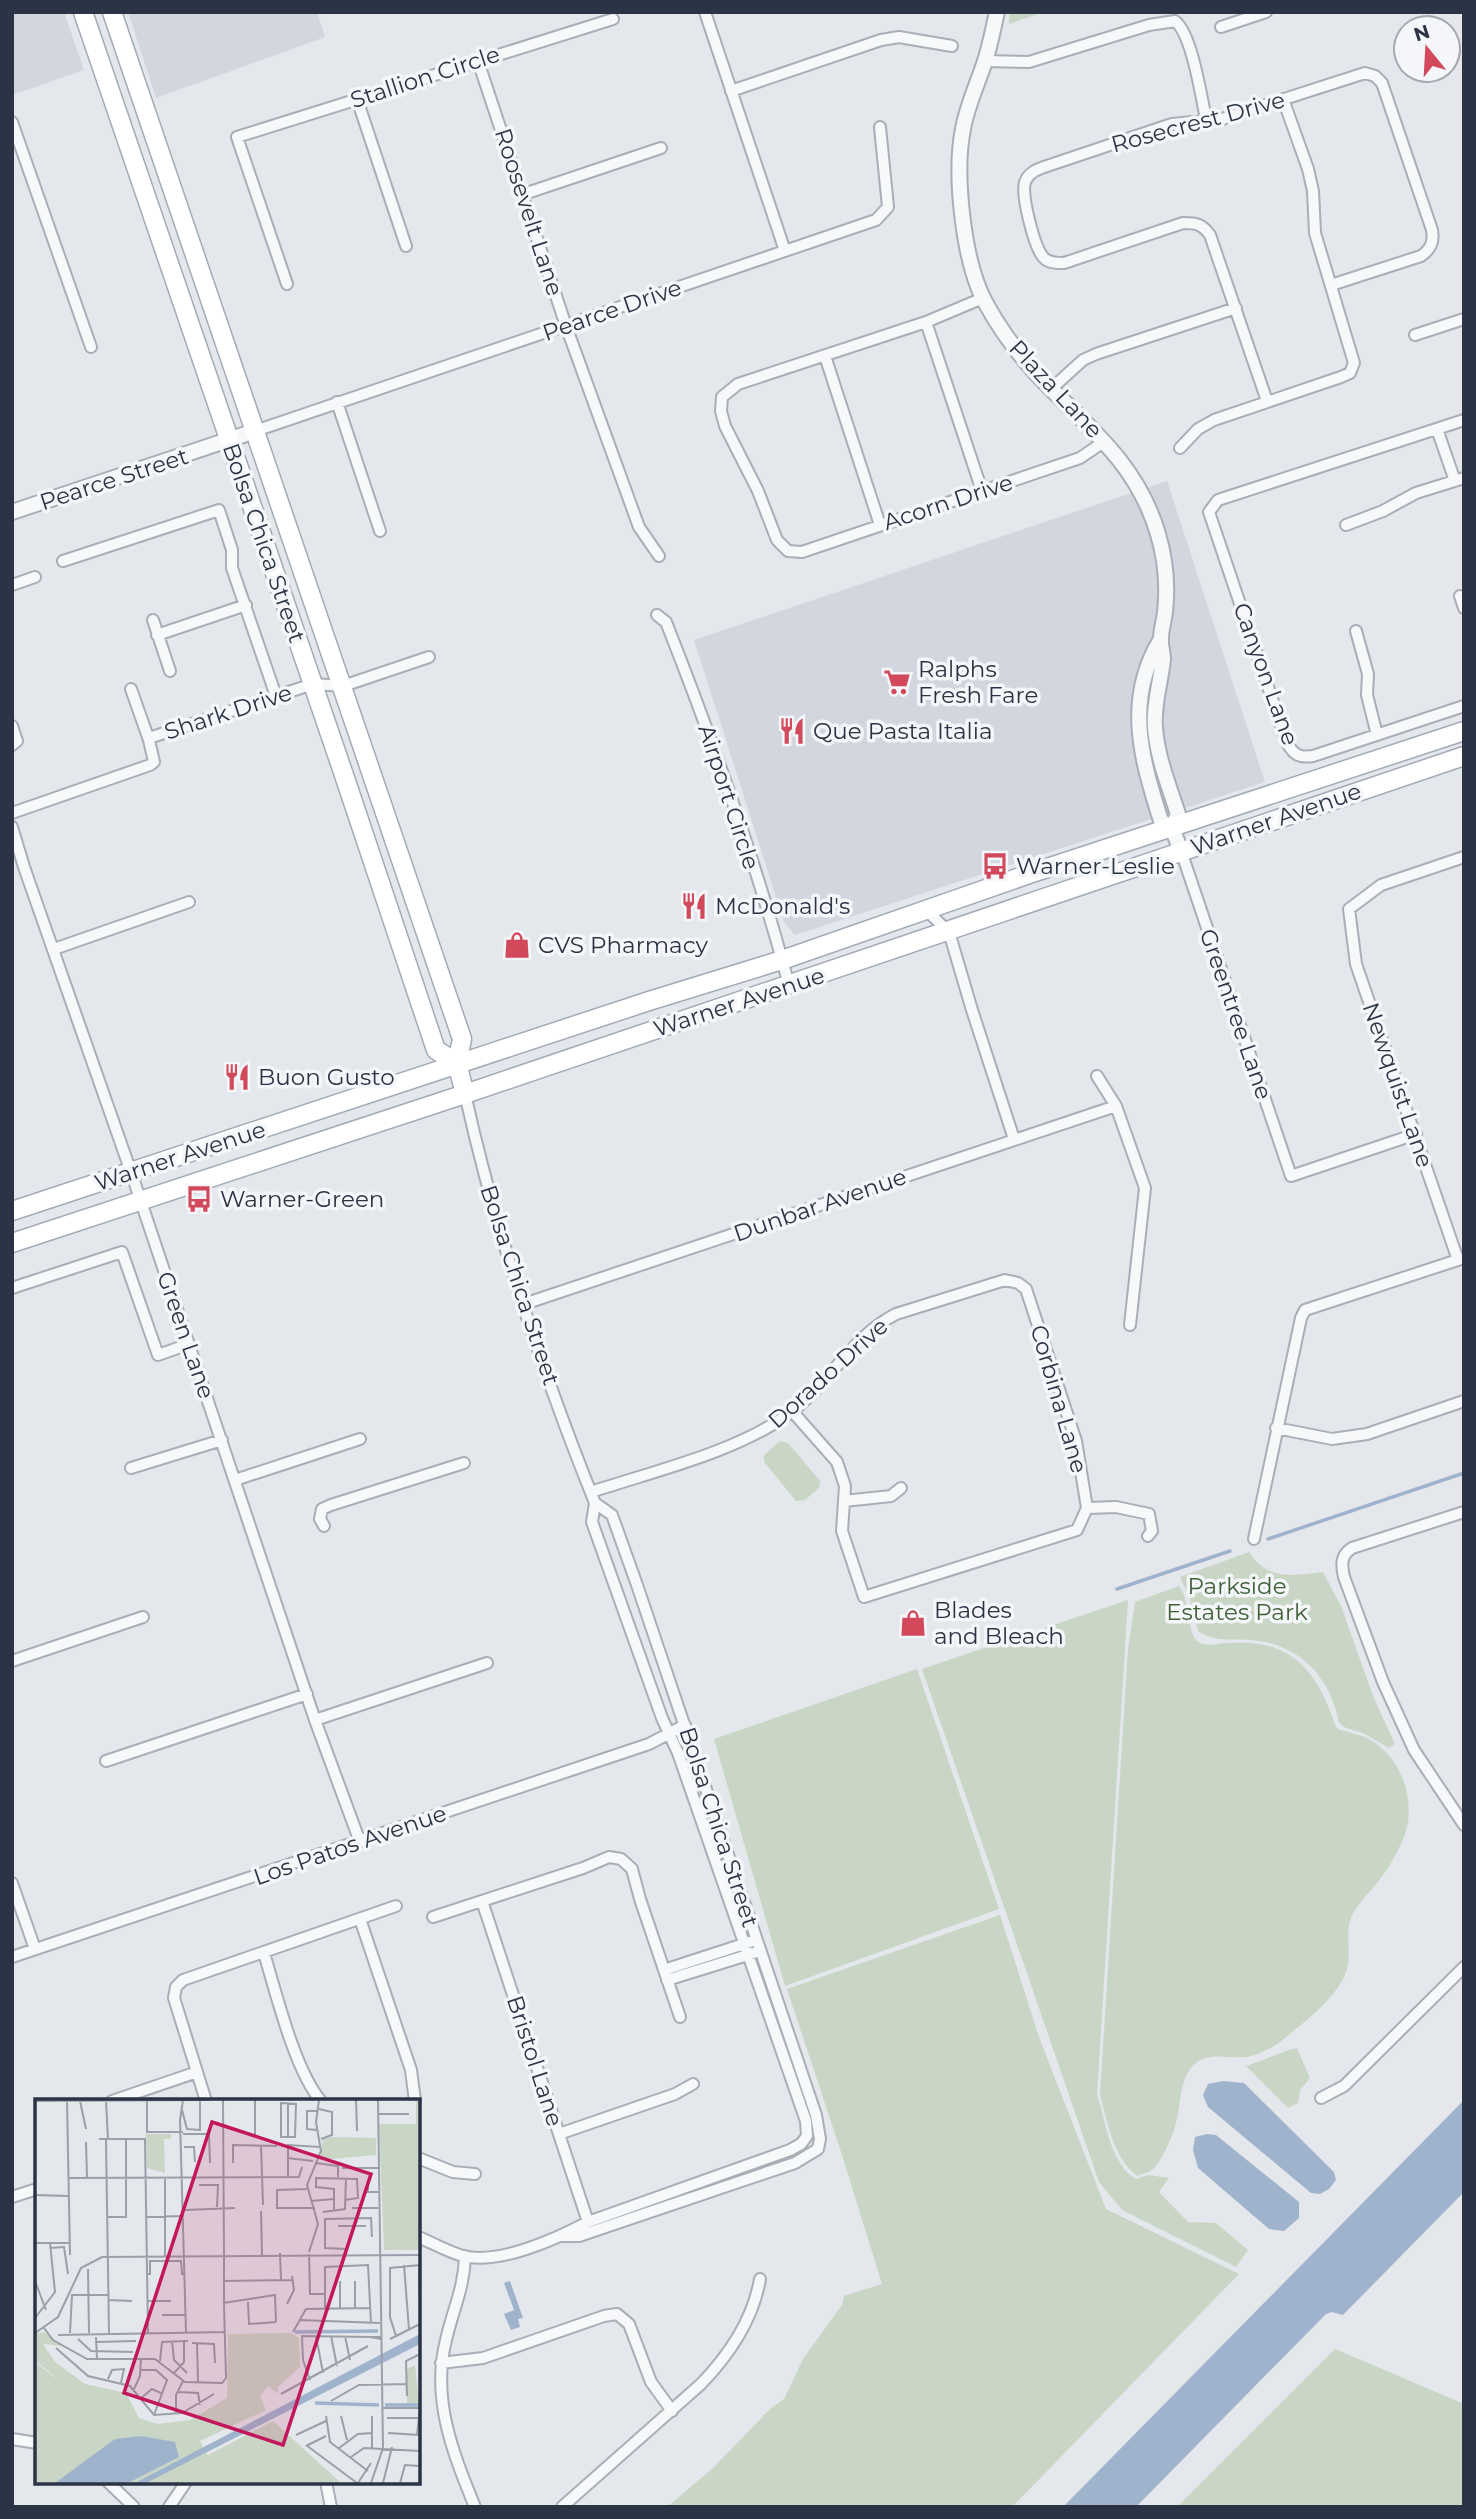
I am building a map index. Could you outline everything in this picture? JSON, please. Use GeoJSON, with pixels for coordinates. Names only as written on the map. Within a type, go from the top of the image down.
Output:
{"type":"FeatureCollection","features":[{"type":"Feature","properties":{"kind":"main road","name":"Bolsa Chica Street"},"geometry":{"type":"LineString","coordinates":[[83,12],[436,1050],[457,1063]]}},
{"type":"Feature","properties":{"kind":"main road","name":"Bolsa Chica Street"},"geometry":{"type":"LineString","coordinates":[[112,12],[462,1039],[457,1063],[465,1094]]}},
{"type":"Feature","properties":{"kind":"main road","name":"Warner Avenue"},"geometry":{"type":"LineString","coordinates":[[12,1212],[457,1063],[782,960],[1464,732]]}},
{"type":"Feature","properties":{"kind":"main road","name":"Warner Avenue"},"geometry":{"type":"LineString","coordinates":[[12,1243],[949,932],[1464,756]]}},
{"type":"Feature","properties":{"kind":"main road"},"geometry":{"type":"LineString","coordinates":[[365,837],[391,828]]}},
{"type":"Feature","properties":{"kind":"street"},"geometry":{"type":"LineString","coordinates":[[705,12],[785,251]]}},
{"type":"Feature","properties":{"kind":"street","name":"Plaza Lane"},"geometry":{"type":"LineString","coordinates":[[997,12],[985,61],[963,127],[958,180],[970,252],[983,298],[1010,344],[1051,389],[1105,441],[1133,477],[1158,532],[1166,563],[1167,586],[1161,639],[1163,658],[1155,706],[1155,727],[1158,750],[1178,814],[1172,828],[1181,851]]}},
{"type":"Feature","properties":{"kind":"street"},"geometry":{"type":"LineString","coordinates":[[1221,27],[1266,12]]}},
{"type":"Feature","properties":{"kind":"street","name":"Stallion Circle"},"geometry":{"type":"LineString","coordinates":[[287,284],[237,137],[613,19]]}},
{"type":"Feature","properties":{"kind":"street"},"geometry":{"type":"LineString","coordinates":[[985,61],[1029,62],[1149,25],[1175,21],[1182,26],[1206,119]]}},
{"type":"Feature","properties":{"kind":"street"},"geometry":{"type":"LineString","coordinates":[[731,91],[881,40],[899,37],[952,46]]}},
{"type":"Feature","properties":{"kind":"street","name":"Roosevelt Lane"},"geometry":{"type":"LineString","coordinates":[[478,61],[566,326],[639,527],[659,556]]}},
{"type":"Feature","properties":{"kind":"street","name":"Rosecrest Drive"},"geometry":{"type":"LineString","coordinates":[[1236,308],[1210,235],[1197,223],[1183,223],[1064,263],[1044,259],[1037,247],[1024,194],[1026,180],[1032,172],[1047,166],[1172,124],[1222,119],[1364,73],[1375,76],[1382,83],[1434,241],[1421,256],[1331,285]]}},
{"type":"Feature","properties":{"kind":"street"},"geometry":{"type":"LineString","coordinates":[[357,99],[406,246]]}},
{"type":"Feature","properties":{"kind":"street"},"geometry":{"type":"LineString","coordinates":[[1180,448],[1198,429],[1214,420],[1341,377],[1350,373],[1353,363],[1315,233],[1313,191],[1308,169],[1283,99]]}},
{"type":"Feature","properties":{"kind":"street"},"geometry":{"type":"LineString","coordinates":[[12,122],[91,347]]}},
{"type":"Feature","properties":{"kind":"street","name":"Pearce Drive"},"geometry":{"type":"LineString","coordinates":[[255,431],[876,220],[888,207],[880,127]]}},
{"type":"Feature","properties":{"kind":"street"},"geometry":{"type":"LineString","coordinates":[[524,194],[661,148]]}},
{"type":"Feature","properties":{"kind":"street"},"geometry":{"type":"LineString","coordinates":[[880,525],[825,356],[926,322],[983,298]]}},
{"type":"Feature","properties":{"kind":"street"},"geometry":{"type":"LineString","coordinates":[[1051,389],[1083,360],[1096,354],[1236,308],[1267,401]]}},
{"type":"Feature","properties":{"kind":"street"},"geometry":{"type":"LineString","coordinates":[[1415,335],[1464,319]]}},
{"type":"Feature","properties":{"kind":"street"},"geometry":{"type":"LineString","coordinates":[[926,322],[982,491]]}},
{"type":"Feature","properties":{"kind":"street","name":"Acorn Drive"},"geometry":{"type":"LineString","coordinates":[[825,356],[738,384],[722,397],[721,411],[725,426],[758,491],[777,540],[788,551],[802,552],[1080,458],[1105,441]]}},
{"type":"Feature","properties":{"kind":"street"},"geometry":{"type":"LineString","coordinates":[[337,402],[380,531]]}},
{"type":"Feature","properties":{"kind":"street"},"geometry":{"type":"LineString","coordinates":[[1346,525],[1383,511],[1416,493],[1459,479],[1437,429],[1464,420]]}},
{"type":"Feature","properties":{"kind":"street","name":"Canyon Lane"},"geometry":{"type":"LineString","coordinates":[[1437,429],[1218,500],[1209,512],[1287,743],[1293,753],[1302,758],[1313,756],[1464,706]]}},
{"type":"Feature","properties":{"kind":"street","name":"Pearce Street"},"geometry":{"type":"LineString","coordinates":[[12,513],[255,431]]}},
{"type":"Feature","properties":{"kind":"street"},"geometry":{"type":"LineString","coordinates":[[63,561],[217,509],[232,550],[232,568],[276,696]]}},
{"type":"Feature","properties":{"kind":"street"},"geometry":{"type":"LineString","coordinates":[[12,585],[35,577]]}},
{"type":"Feature","properties":{"kind":"street"},"geometry":{"type":"LineString","coordinates":[[1460,596],[1464,608]]}},
{"type":"Feature","properties":{"kind":"street"},"geometry":{"type":"LineString","coordinates":[[158,635],[246,605]]}},
{"type":"Feature","properties":{"kind":"street","name":"Airport Circle"},"geometry":{"type":"LineString","coordinates":[[657,615],[666,622],[724,776],[789,985]]}},
{"type":"Feature","properties":{"kind":"street"},"geometry":{"type":"LineString","coordinates":[[153,620],[170,671]]}},
{"type":"Feature","properties":{"kind":"street"},"geometry":{"type":"LineString","coordinates":[[1356,631],[1368,674],[1367,695],[1377,735]]}},
{"type":"Feature","properties":{"kind":"street"},"geometry":{"type":"LineString","coordinates":[[313,684],[343,686],[429,657]]}},
{"type":"Feature","properties":{"kind":"street","name":"Shark Drive"},"geometry":{"type":"LineString","coordinates":[[12,813],[150,765],[154,762],[154,757],[149,740],[313,684]]}},
{"type":"Feature","properties":{"kind":"street"},"geometry":{"type":"LineString","coordinates":[[131,689],[149,740]]}},
{"type":"Feature","properties":{"kind":"street"},"geometry":{"type":"LineString","coordinates":[[12,726],[17,741],[12,745]]}},
{"type":"Feature","properties":{"kind":"street","name":"Green Lane"},"geometry":{"type":"LineString","coordinates":[[12,827],[315,1720],[360,1842]]}},
{"type":"Feature","properties":{"kind":"street","name":"Greentree Lane"},"geometry":{"type":"LineString","coordinates":[[1181,851],[1291,1176],[1416,1134]]}},
{"type":"Feature","properties":{"kind":"street","name":"Newquist Lane"},"geometry":{"type":"LineString","coordinates":[[1461,1259],[1356,964],[1349,909],[1381,885],[1464,857]]}},
{"type":"Feature","properties":{"kind":"street"},"geometry":{"type":"LineString","coordinates":[[12,871],[24,867]]}},
{"type":"Feature","properties":{"kind":"street"},"geometry":{"type":"LineString","coordinates":[[54,949],[189,902]]}},
{"type":"Feature","properties":{"kind":"street"},"geometry":{"type":"LineString","coordinates":[[926,910],[949,932],[1014,1139]]}},
{"type":"Feature","properties":{"kind":"street"},"geometry":{"type":"LineString","coordinates":[[1097,1076],[1116,1106],[1145,1188],[1130,1325]]}},
{"type":"Feature","properties":{"kind":"street","name":"Bolsa Chica Street"},"geometry":{"type":"LineString","coordinates":[[465,1094],[480,1162],[523,1304],[593,1498],[592,1522],[678,1753],[807,2127],[807,2136],[801,2144],[790,2150],[588,2222]]}},
{"type":"Feature","properties":{"kind":"street","name":"Dunbar Avenue"},"geometry":{"type":"LineString","coordinates":[[523,1304],[1116,1106]]}},
{"type":"Feature","properties":{"kind":"street"},"geometry":{"type":"LineString","coordinates":[[12,1288],[122,1252],[158,1355],[189,1344]]}},
{"type":"Feature","properties":{"kind":"street"},"geometry":{"type":"LineString","coordinates":[[1254,1539],[1276,1428],[1305,1310],[1461,1259]]}},
{"type":"Feature","properties":{"kind":"street","name":"Dorado Drive"},"geometry":{"type":"LineString","coordinates":[[593,1498],[763,1431],[793,1411],[816,1390],[863,1336],[896,1314],[997,1280],[1012,1280],[1026,1289]]}},
{"type":"Feature","properties":{"kind":"street","name":"Corbina Lane"},"geometry":{"type":"LineString","coordinates":[[1026,1289],[1076,1441],[1087,1508]]}},
{"type":"Feature","properties":{"kind":"street"},"geometry":{"type":"LineString","coordinates":[[1276,1428],[1332,1439],[1367,1434],[1464,1401]]}},
{"type":"Feature","properties":{"kind":"street"},"geometry":{"type":"LineString","coordinates":[[793,1411],[837,1462],[845,1486],[842,1531],[864,1597],[1077,1530],[1087,1508],[1116,1507],[1149,1514],[1152,1531],[1148,1536]]}},
{"type":"Feature","properties":{"kind":"street"},"geometry":{"type":"LineString","coordinates":[[235,1480],[360,1439]]}},
{"type":"Feature","properties":{"kind":"street"},"geometry":{"type":"LineString","coordinates":[[131,1468],[222,1440]]}},
{"type":"Feature","properties":{"kind":"street"},"geometry":{"type":"LineString","coordinates":[[324,1525],[320,1519],[322,1510],[331,1505],[464,1463]]}},
{"type":"Feature","properties":{"kind":"street"},"geometry":{"type":"LineString","coordinates":[[844,1501],[891,1496],[901,1488]]}},
{"type":"Feature","properties":{"kind":"street","name":"Bolsa Chica Street"},"geometry":{"type":"LineString","coordinates":[[561,2236],[579,2236],[795,2163],[818,2149],[820,2139],[816,2115],[612,1515],[593,1498]]}},
{"type":"Feature","properties":{"kind":"street"},"geometry":{"type":"LineString","coordinates":[[1462,1517],[1358,1546],[1346,1552],[1342,1564],[1344,1577],[1383,1682],[1413,1750],[1464,1825]]}},
{"type":"Feature","properties":{"kind":"street"},"geometry":{"type":"LineString","coordinates":[[12,1661],[143,1617]]}},
{"type":"Feature","properties":{"kind":"street"},"geometry":{"type":"LineString","coordinates":[[315,1720],[487,1663]]}},
{"type":"Feature","properties":{"kind":"street"},"geometry":{"type":"LineString","coordinates":[[106,1761],[307,1694]]}},
{"type":"Feature","properties":{"kind":"street","name":"Los Patos Avenue"},"geometry":{"type":"LineString","coordinates":[[12,1957],[655,1741],[685,1725]]}},
{"type":"Feature","properties":{"kind":"street"},"geometry":{"type":"LineString","coordinates":[[433,1917],[609,1857],[621,1859],[632,1869],[680,2017]]}},
{"type":"Feature","properties":{"kind":"street"},"geometry":{"type":"LineString","coordinates":[[12,1883],[35,1949]]}},
{"type":"Feature","properties":{"kind":"street","name":"Bristol Lane"},"geometry":{"type":"LineString","coordinates":[[482,1901],[588,2222]]}},
{"type":"Feature","properties":{"kind":"street"},"geometry":{"type":"LineString","coordinates":[[205,2099],[174,1998],[176,1987],[183,1980],[396,1906]]}},
{"type":"Feature","properties":{"kind":"street"},"geometry":{"type":"LineString","coordinates":[[360,1919],[409,2062],[415,2099]]}},
{"type":"Feature","properties":{"kind":"street"},"geometry":{"type":"LineString","coordinates":[[666,1975],[758,1946]]}},
{"type":"Feature","properties":{"kind":"street"},"geometry":{"type":"LineString","coordinates":[[264,1953],[302,2068],[319,2099]]}},
{"type":"Feature","properties":{"kind":"street"},"geometry":{"type":"LineString","coordinates":[[1321,2098],[1345,2086],[1464,1967]]}},
{"type":"Feature","properties":{"kind":"street"},"geometry":{"type":"LineString","coordinates":[[118,2099],[197,2072]]}},
{"type":"Feature","properties":{"kind":"street"},"geometry":{"type":"LineString","coordinates":[[558,2134],[675,2094],[693,2084]]}},
{"type":"Feature","properties":{"kind":"street"},"geometry":{"type":"LineString","coordinates":[[420,2159],[453,2172],[475,2174]]}},
{"type":"Feature","properties":{"kind":"street"},"geometry":{"type":"LineString","coordinates":[[12,2197],[35,2190]]}},
{"type":"Feature","properties":{"kind":"street"},"geometry":{"type":"LineString","coordinates":[[420,2238],[465,2256],[481,2258],[508,2253],[561,2236],[588,2222]]}},
{"type":"Feature","properties":{"kind":"street"},"geometry":{"type":"LineString","coordinates":[[465,2256],[463,2284],[442,2362],[442,2395],[451,2450],[475,2507]]}},
{"type":"Feature","properties":{"kind":"street"},"geometry":{"type":"LineString","coordinates":[[562,2507],[701,2384],[729,2350],[752,2314],[760,2279]]}},
{"type":"Feature","properties":{"kind":"street"},"geometry":{"type":"LineString","coordinates":[[442,2362],[483,2358],[604,2316],[617,2314],[629,2323],[651,2382],[672,2411]]}},
{"type":"Feature","properties":{"kind":"street"},"geometry":{"type":"LineString","coordinates":[[12,2439],[35,2443]]}},
{"type":"Feature","properties":{"kind":"street"},"geometry":{"type":"LineString","coordinates":[[110,2484],[134,2507]]}},
{"type":"Feature","properties":{"kind":"street"},"geometry":{"type":"LineString","coordinates":[[169,2507],[185,2484]]}},
{"type":"Feature","properties":{"kind":"street"},"geometry":{"type":"LineString","coordinates":[[326,2484],[331,2507]]}},
{"type":"Feature","properties":{"kind":"shaded area"},"geometry":{"type":"Polygon","coordinates":[[[12,12],[64,12],[84,70],[12,95],[12,12]]]}},
{"type":"Feature","properties":{"kind":"shaded area"},"geometry":{"type":"Polygon","coordinates":[[[128,12],[317,12],[325,37],[156,98],[128,12]]]}},
{"type":"Feature","properties":{"kind":"shaded area"},"geometry":{"type":"Polygon","coordinates":[[[1167,481],[1265,782],[795,935],[784,922],[694,640],[1167,481]]]}},
{"type":"Feature","properties":{"kind":"green space"},"geometry":{"type":"Polygon","coordinates":[[[1010,12],[1044,12],[1009,24],[1010,12]]]}},
{"type":"Feature","properties":{"kind":"green space"},"geometry":{"type":"Polygon","coordinates":[[[780,1441],[788,1443],[820,1481],[819,1488],[805,1500],[796,1501],[764,1462],[764,1455],[780,1441]]]}},
{"type":"Feature","properties":{"kind":"green space","name":"Parkside Estates Park"},"geometry":{"type":"Polygon","coordinates":[[[1249,1552],[1257,1562],[1273,1572],[1291,1575],[1323,1572],[1341,1606],[1373,1696],[1395,1744],[1389,1748],[1339,1723],[1329,1691],[1310,1665],[1298,1655],[1268,1643],[1217,1639],[1198,1631],[1190,1599],[1180,1577],[1249,1552]]]}},
{"type":"Feature","properties":{"kind":"green space"},"geometry":{"type":"Polygon","coordinates":[[[1179,1586],[1194,1637],[1200,1643],[1251,1643],[1270,1646],[1300,1663],[1321,1690],[1336,1727],[1365,1737],[1378,1745],[1398,1768],[1408,1797],[1409,1813],[1407,1828],[1394,1858],[1351,1918],[1348,1931],[1348,1964],[1345,1975],[1332,1996],[1271,2048],[1246,2057],[1210,2057],[1197,2062],[1184,2080],[1175,2128],[1163,2155],[1152,2170],[1137,2176],[1117,2150],[1100,2095],[1128,1649],[1135,1602],[1179,1586]]]}},
{"type":"Feature","properties":{"kind":"green space"},"geometry":{"type":"Polygon","coordinates":[[[1128,1600],[1097,2094],[1110,2141],[1127,2172],[1136,2179],[1148,2175],[1169,2178],[1159,2192],[1188,2222],[1216,2223],[1248,2250],[1236,2267],[1122,2210],[1099,2182],[922,1669],[1128,1600]]]}},
{"type":"Feature","properties":{"kind":"green space"},"geometry":{"type":"Polygon","coordinates":[[[917,1669],[999,1909],[785,1986],[714,1739],[917,1669]]]}},
{"type":"Feature","properties":{"kind":"green space"},"geometry":{"type":"Polygon","coordinates":[[[1000,1915],[1039,2037],[1106,2209],[1239,2274],[1012,2507],[667,2507],[712,2469],[771,2408],[784,2399],[803,2359],[842,2305],[844,2296],[882,2284],[787,1989],[1000,1915]]]}},
{"type":"Feature","properties":{"kind":"green space"},"geometry":{"type":"Polygon","coordinates":[[[1297,2048],[1310,2078],[1300,2090],[1298,2103],[1288,2108],[1246,2066],[1297,2048]]]}},
{"type":"Feature","properties":{"kind":"green space"},"geometry":{"type":"Polygon","coordinates":[[[1335,2349],[1464,2404],[1464,2507],[1177,2507],[1335,2349]]]}},
{"type":"Feature","properties":{"kind":"water"},"geometry":{"type":"Polygon","coordinates":[[[1223,2081],[1244,2083],[1334,2172],[1336,2180],[1329,2189],[1320,2194],[1311,2193],[1208,2107],[1203,2095],[1208,2084],[1223,2081]]]}},
{"type":"Feature","properties":{"kind":"water"},"geometry":{"type":"Polygon","coordinates":[[[1464,2100],[1464,2192],[1343,2315],[1332,2312],[1326,2314],[1136,2507],[1063,2507],[1464,2100]]]}},
{"type":"Feature","properties":{"kind":"water"},"geometry":{"type":"Polygon","coordinates":[[[1216,2135],[1299,2202],[1299,2218],[1284,2231],[1269,2229],[1198,2168],[1193,2150],[1195,2137],[1216,2135]]]}},
{"type":"Feature","properties":{"kind":"water"},"geometry":{"type":"Polygon","coordinates":[[[510,2281],[523,2318],[518,2319],[520,2327],[511,2330],[504,2314],[514,2310],[504,2283],[510,2281]]]}},
{"type":"Feature","properties":{"kind":"waterway"},"geometry":{"type":"LineString","coordinates":[[1268,1539],[1464,1473]]}},
{"type":"Feature","properties":{"kind":"waterway"},"geometry":{"type":"LineString","coordinates":[[1117,1589],[1230,1551]]}},
{"type":"Feature","properties":{"kind":"place","name":"Ralphs Fresh Fare"},"geometry":{"type":"Point","coordinates":[897,682]}},
{"type":"Feature","properties":{"kind":"place","name":"Que Pasta Italia"},"geometry":{"type":"Point","coordinates":[792,731]}},
{"type":"Feature","properties":{"kind":"place","name":"Warner-Leslie"},"geometry":{"type":"Point","coordinates":[995,866]}},
{"type":"Feature","properties":{"kind":"place","name":"McDonald's"},"geometry":{"type":"Point","coordinates":[694,906]}},
{"type":"Feature","properties":{"kind":"place","name":"CVS Pharmacy"},"geometry":{"type":"Point","coordinates":[517,945]}},
{"type":"Feature","properties":{"kind":"place","name":"Buon Gusto"},"geometry":{"type":"Point","coordinates":[237,1077]}},
{"type":"Feature","properties":{"kind":"place","name":"Warner-Green"},"geometry":{"type":"Point","coordinates":[199,1199]}},
{"type":"Feature","properties":{"kind":"place","name":"Blades and Bleach"},"geometry":{"type":"Point","coordinates":[913,1623]}}]}
